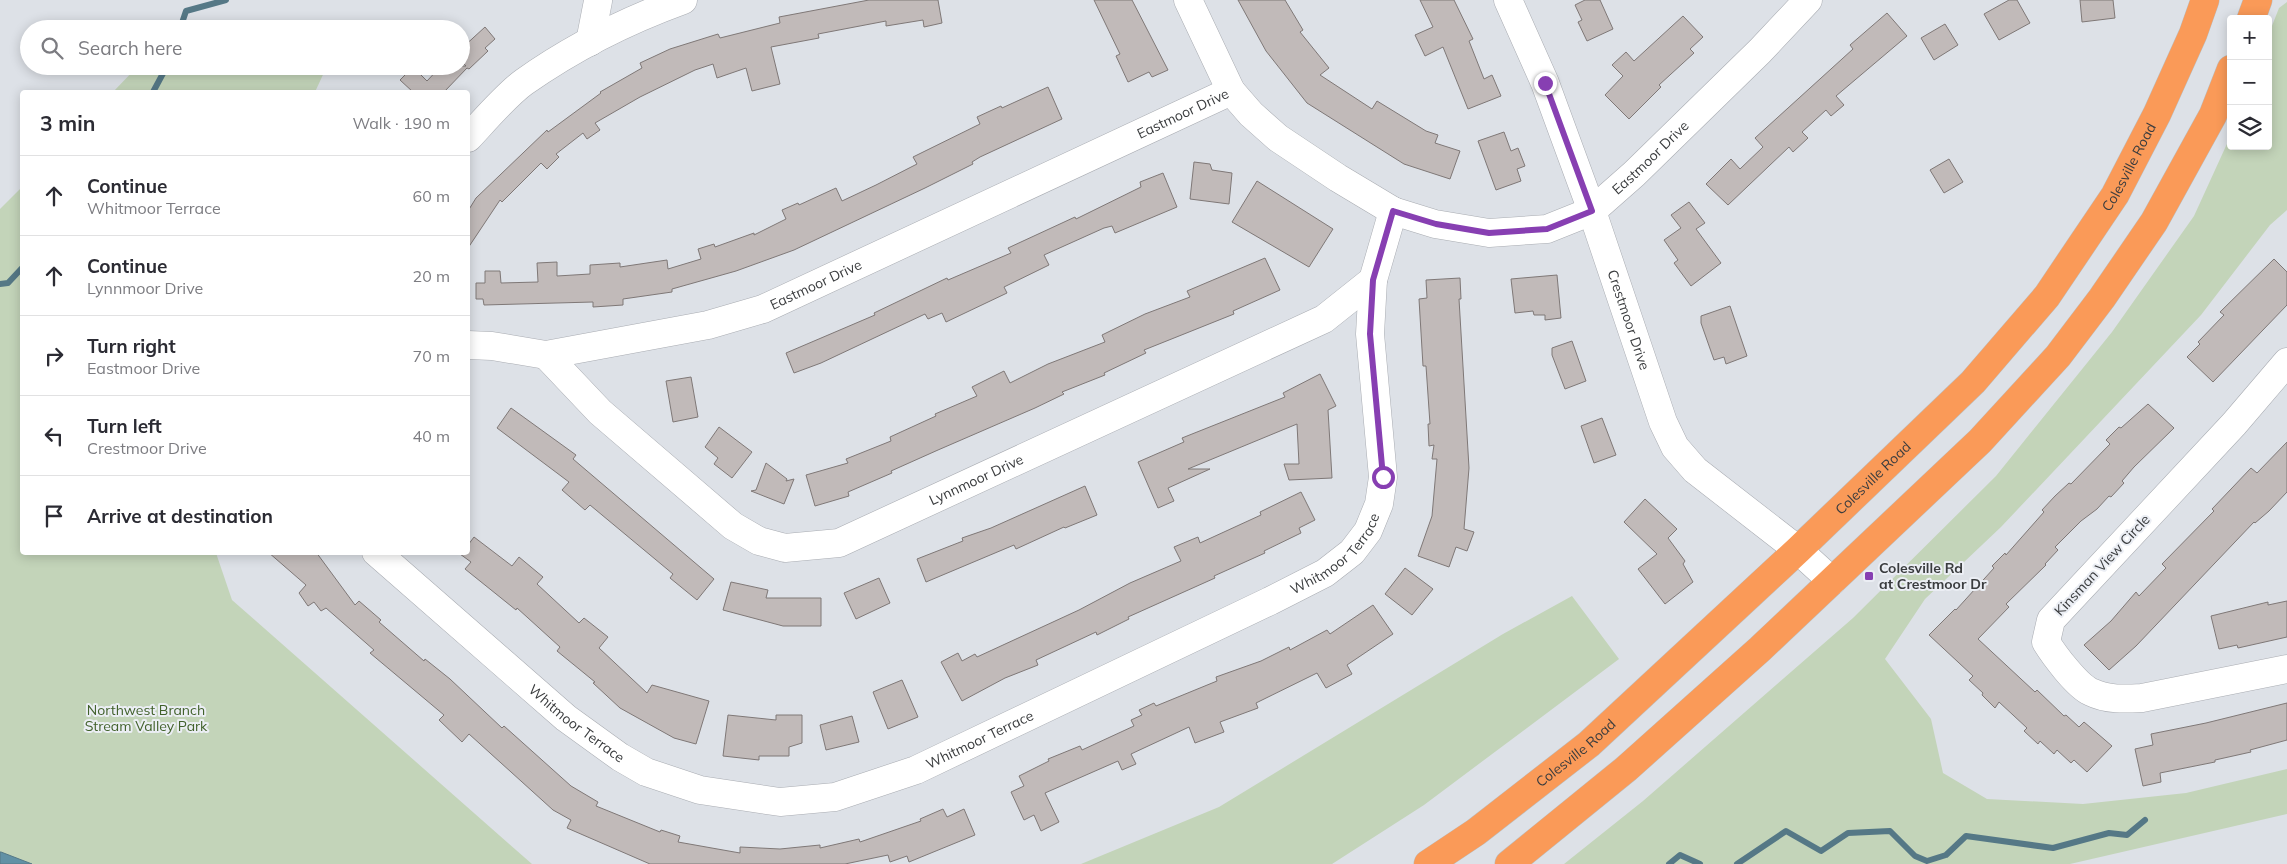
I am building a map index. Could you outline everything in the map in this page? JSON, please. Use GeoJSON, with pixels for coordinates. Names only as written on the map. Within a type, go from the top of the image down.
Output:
{"type":"FeatureCollection","features":[{"type":"Feature","properties":{"kind":"highway","name":"Colesville Road"},"geometry":{"type":"LineString","coordinates":[[1428,864],[1476,832],[1589,744],[1798,550],[1973,382],[2047,296],[2115,195],[2157,114],[2193,34],[2205,0]]}},
{"type":"Feature","properties":{"kind":"highway"},"geometry":{"type":"LineString","coordinates":[[2252,15],[2258,0]]}},
{"type":"Feature","properties":{"kind":"highway"},"geometry":{"type":"LineString","coordinates":[[1509,864],[1626,769],[1832,581],[1980,441],[2058,356],[2102,298],[2154,222],[2213,115],[2227,80]]}},
{"type":"Feature","properties":{"kind":"street"},"geometry":{"type":"LineString","coordinates":[[470,136],[523,82],[590,42],[659,9],[683,0]]}},
{"type":"Feature","properties":{"kind":"street"},"geometry":{"type":"LineString","coordinates":[[1188,0],[1231,91]]}},
{"type":"Feature","properties":{"kind":"street","name":"Crestmoor Drive"},"geometry":{"type":"LineString","coordinates":[[1508,0],[1545,83],[1592,211],[1663,422],[1675,447],[1695,470],[1798,550],[1832,581]]}},
{"type":"Feature","properties":{"kind":"street"},"geometry":{"type":"LineString","coordinates":[[590,42],[598,1]]}},
{"type":"Feature","properties":{"kind":"street","name":"Eastmoor Drive"},"geometry":{"type":"LineString","coordinates":[[470,345],[492,346],[546,354],[708,325],[763,309],[1231,91],[1251,114],[1278,138],[1338,178],[1393,211],[1436,224],[1489,233],[1547,229],[1592,211],[1634,174],[1760,51],[1795,5]]}},
{"type":"Feature","properties":{"kind":"street"},"geometry":{"type":"LineString","coordinates":[[1373,280],[1393,211]]}},
{"type":"Feature","properties":{"kind":"street","name":"Lynnmoor Drive"},"geometry":{"type":"LineString","coordinates":[[546,354],[600,412],[733,526],[759,541],[785,548],[839,543],[1324,319],[1373,280]]}},
{"type":"Feature","properties":{"kind":"street","name":"Whitmoor Terrace"},"geometry":{"type":"LineString","coordinates":[[379,555],[566,718],[620,757],[646,772],[700,790],[780,802],[835,797],[916,770],[1270,601],[1325,572],[1352,552],[1368,531],[1379,504],[1383,477],[1370,334],[1373,280]]}},
{"type":"Feature","properties":{"kind":"street","name":"Kinsman View Circle"},"geometry":{"type":"LineString","coordinates":[[2287,362],[2234,424],[2051,620],[2046,642],[2056,659],[2090,692],[2118,699],[2142,698],[2287,669]]}},
{"type":"Feature","properties":{"kind":"green space"},"geometry":{"type":"Polygon","coordinates":[[[2287,2],[2287,210],[2270,225],[2201,315],[2001,527],[1925,599],[1885,659],[1931,719],[1943,773],[1987,799],[2083,804],[2186,793],[2287,769],[2287,814],[2070,864],[1564,864],[1643,801],[1853,618],[1996,476],[2112,332],[2194,216],[2227,144],[2227,150],[2272,150],[2272,26],[2279,8],[2287,2]]]}},
{"type":"Feature","properties":{"kind":"green space"},"geometry":{"type":"Polygon","coordinates":[[[129,75],[323,75],[316,90],[115,90],[129,75]]]}},
{"type":"Feature","properties":{"kind":"green space","name":"Northwest Branch Stream Valley Park"},"geometry":{"type":"Polygon","coordinates":[[[20,189],[20,555],[217,555],[232,600],[532,864],[0,864],[0,209],[20,189]]]}},
{"type":"Feature","properties":{"kind":"green space"},"geometry":{"type":"Polygon","coordinates":[[[1572,596],[1619,659],[1424,805],[1332,864],[1081,864],[1219,807],[1503,634],[1572,596]]]}},
{"type":"Feature","properties":{"kind":"water"},"geometry":{"type":"Polygon","coordinates":[[[1,852],[32,864],[0,864],[1,852]]]}},
{"type":"Feature","properties":{"kind":"building"},"geometry":{"type":"Polygon","coordinates":[[[869,0],[938,0],[942,23],[924,27],[923,20],[886,26],[886,21],[818,34],[819,38],[771,47],[780,84],[752,91],[746,68],[717,78],[713,64],[695,70],[640,97],[595,123],[600,130],[587,139],[583,133],[556,154],[559,157],[547,169],[541,163],[502,202],[500,200],[470,245],[470,208],[476,198],[547,130],[548,132],[600,92],[642,68],[640,63],[670,49],[718,34],[720,38],[780,23],[779,17],[869,0]]]}},
{"type":"Feature","properties":{"kind":"building"},"geometry":{"type":"Polygon","coordinates":[[[1094,0],[1132,0],[1168,70],[1152,77],[1149,72],[1128,82],[1116,56],[1120,54],[1094,0]]]}},
{"type":"Feature","properties":{"kind":"building"},"geometry":{"type":"Polygon","coordinates":[[[1238,0],[1285,0],[1303,30],[1300,32],[1329,68],[1320,75],[1372,109],[1377,101],[1426,131],[1438,135],[1435,143],[1460,151],[1450,179],[1404,164],[1307,103],[1266,51],[1238,0]]]}},
{"type":"Feature","properties":{"kind":"building"},"geometry":{"type":"Polygon","coordinates":[[[1420,0],[1454,0],[1473,39],[1469,41],[1484,79],[1492,75],[1501,96],[1468,109],[1443,47],[1425,56],[1415,35],[1433,27],[1420,0]]]}},
{"type":"Feature","properties":{"kind":"building"},"geometry":{"type":"Polygon","coordinates":[[[1585,0],[1600,0],[1613,29],[1587,41],[1578,22],[1582,20],[1575,5],[1585,0]]]}},
{"type":"Feature","properties":{"kind":"building"},"geometry":{"type":"Polygon","coordinates":[[[2009,0],[2017,0],[2030,23],[1999,40],[1984,14],[2009,0]]]}},
{"type":"Feature","properties":{"kind":"building"},"geometry":{"type":"Polygon","coordinates":[[[2080,0],[2113,0],[2115,18],[2082,22],[2080,0]]]}},
{"type":"Feature","properties":{"kind":"building"},"geometry":{"type":"Polygon","coordinates":[[[1887,13],[1907,36],[1836,96],[1844,105],[1831,116],[1826,110],[1802,132],[1808,138],[1793,152],[1789,147],[1728,205],[1706,184],[1731,159],[1740,169],[1763,147],[1755,138],[1853,49],[1850,45],[1887,13]]]}},
{"type":"Feature","properties":{"kind":"building"},"geometry":{"type":"Polygon","coordinates":[[[1683,16],[1703,37],[1690,49],[1694,53],[1659,85],[1661,87],[1629,119],[1605,95],[1623,76],[1612,65],[1626,52],[1634,61],[1683,16]]]}},
{"type":"Feature","properties":{"kind":"building"},"geometry":{"type":"Polygon","coordinates":[[[1945,24],[1958,45],[1934,60],[1921,38],[1945,24]]]}},
{"type":"Feature","properties":{"kind":"building"},"geometry":{"type":"Polygon","coordinates":[[[485,27],[495,39],[485,48],[488,51],[470,68],[470,41],[485,27]]]}},
{"type":"Feature","properties":{"kind":"building"},"geometry":{"type":"Polygon","coordinates":[[[405,75],[421,75],[427,81],[433,75],[460,75],[446,90],[411,90],[400,80],[405,75]]]}},
{"type":"Feature","properties":{"kind":"building"},"geometry":{"type":"Polygon","coordinates":[[[1048,87],[1062,119],[980,157],[972,162],[973,164],[925,188],[794,250],[736,271],[672,289],[672,292],[623,299],[623,305],[593,307],[593,302],[484,305],[483,299],[476,299],[476,283],[485,283],[485,271],[500,271],[501,283],[538,282],[537,263],[557,262],[557,276],[590,274],[590,265],[620,263],[620,267],[667,260],[668,269],[701,259],[698,249],[714,244],[715,247],[754,233],[754,235],[786,219],[782,210],[798,203],[799,205],[836,188],[842,201],[876,185],[917,164],[913,157],[980,124],[977,117],[1048,87]]]}},
{"type":"Feature","properties":{"kind":"building"},"geometry":{"type":"Polygon","coordinates":[[[1504,132],[1511,151],[1518,148],[1525,166],[1517,169],[1521,181],[1496,190],[1478,141],[1504,132]]]}},
{"type":"Feature","properties":{"kind":"building"},"geometry":{"type":"Polygon","coordinates":[[[1949,159],[1963,182],[1944,193],[1930,170],[1949,159]]]}},
{"type":"Feature","properties":{"kind":"building"},"geometry":{"type":"Polygon","coordinates":[[[1194,162],[1210,164],[1212,170],[1232,173],[1229,204],[1190,199],[1194,162]]]}},
{"type":"Feature","properties":{"kind":"building"},"geometry":{"type":"Polygon","coordinates":[[[1163,173],[1177,207],[1115,233],[1112,226],[1104,228],[1044,255],[1049,265],[1004,287],[1007,293],[946,322],[942,313],[928,319],[925,314],[821,363],[794,373],[786,353],[875,315],[874,313],[947,278],[948,280],[1011,253],[1008,248],[1075,217],[1076,219],[1141,187],[1140,182],[1163,173]]]}},
{"type":"Feature","properties":{"kind":"building"},"geometry":{"type":"Polygon","coordinates":[[[1257,181],[1333,229],[1309,267],[1232,222],[1257,181]]]}},
{"type":"Feature","properties":{"kind":"building"},"geometry":{"type":"Polygon","coordinates":[[[1689,202],[1705,223],[1696,229],[1721,263],[1691,286],[1674,263],[1678,260],[1664,240],[1681,228],[1671,215],[1689,202]]]}},
{"type":"Feature","properties":{"kind":"building"},"geometry":{"type":"Polygon","coordinates":[[[1265,258],[1280,290],[1233,311],[1234,314],[1144,350],[1146,353],[1104,373],[1105,375],[1062,392],[1064,394],[1035,408],[891,471],[892,473],[848,492],[849,496],[815,506],[806,475],[848,463],[846,459],[891,441],[890,437],[936,416],[935,414],[977,396],[972,387],[1004,371],[1010,383],[1048,364],[1105,342],[1102,335],[1145,314],[1190,297],[1187,291],[1265,258]]]}},
{"type":"Feature","properties":{"kind":"building"},"geometry":{"type":"Polygon","coordinates":[[[2274,259],[2287,272],[2287,305],[2213,382],[2187,357],[2200,344],[2198,342],[2224,315],[2220,312],[2274,259]]]}},
{"type":"Feature","properties":{"kind":"building"},"geometry":{"type":"Polygon","coordinates":[[[1557,275],[1561,318],[1545,320],[1545,315],[1534,315],[1533,311],[1515,313],[1511,279],[1557,275]]]}},
{"type":"Feature","properties":{"kind":"building"},"geometry":{"type":"Polygon","coordinates":[[[1460,278],[1461,299],[1459,299],[1469,468],[1464,529],[1474,532],[1467,551],[1456,547],[1449,567],[1418,556],[1432,516],[1437,459],[1432,459],[1434,445],[1429,446],[1428,424],[1430,424],[1426,366],[1423,366],[1419,299],[1427,298],[1426,280],[1460,278]]]}},
{"type":"Feature","properties":{"kind":"building"},"geometry":{"type":"Polygon","coordinates":[[[1730,306],[1747,356],[1726,364],[1724,357],[1714,360],[1701,323],[1701,316],[1730,306]]]}},
{"type":"Feature","properties":{"kind":"building"},"geometry":{"type":"Polygon","coordinates":[[[1572,341],[1586,381],[1565,389],[1552,355],[1552,348],[1572,341]]]}},
{"type":"Feature","properties":{"kind":"building"},"geometry":{"type":"Polygon","coordinates":[[[1320,374],[1336,406],[1328,410],[1332,478],[1289,480],[1284,464],[1299,464],[1297,424],[1188,469],[1210,469],[1168,488],[1174,501],[1158,508],[1138,462],[1184,442],[1182,438],[1285,397],[1283,393],[1320,374]]]}},
{"type":"Feature","properties":{"kind":"building"},"geometry":{"type":"Polygon","coordinates":[[[691,377],[698,417],[673,422],[666,381],[691,377]]]}},
{"type":"Feature","properties":{"kind":"building"},"geometry":{"type":"Polygon","coordinates":[[[2148,404],[2174,428],[2134,467],[2122,481],[2124,483],[2111,497],[2109,496],[2097,509],[2081,521],[2055,547],[2058,550],[2046,565],[2006,604],[2009,607],[1978,639],[2064,716],[2066,715],[2079,727],[2084,722],[2112,746],[2087,772],[2074,760],[2071,763],[2057,750],[2054,754],[2040,741],[2038,744],[2024,731],[2027,728],[1999,702],[1995,708],[1969,680],[1973,676],[1929,635],[1956,610],[1994,568],[1992,566],[2005,553],[2006,555],[2044,512],[2042,510],[2055,496],[2069,483],[2071,484],[2110,444],[2106,440],[2148,404]]]}},
{"type":"Feature","properties":{"kind":"building"},"geometry":{"type":"Polygon","coordinates":[[[511,408],[576,455],[573,459],[714,579],[697,600],[670,578],[673,574],[590,505],[585,510],[562,490],[569,482],[497,428],[511,408]]]}},
{"type":"Feature","properties":{"kind":"building"},"geometry":{"type":"Polygon","coordinates":[[[1602,418],[1616,455],[1594,463],[1581,426],[1602,418]]]}},
{"type":"Feature","properties":{"kind":"building"},"geometry":{"type":"Polygon","coordinates":[[[719,427],[752,452],[732,478],[714,464],[718,458],[705,447],[719,427]]]}},
{"type":"Feature","properties":{"kind":"building"},"geometry":{"type":"Polygon","coordinates":[[[2287,442],[2287,492],[2269,511],[2254,522],[2136,646],[2109,670],[2084,645],[2111,621],[2136,592],[2139,596],[2166,568],[2162,564],[2214,511],[2212,509],[2251,468],[2257,473],[2287,442]]]}},
{"type":"Feature","properties":{"kind":"building"},"geometry":{"type":"Polygon","coordinates":[[[766,463],[787,479],[786,481],[794,479],[784,504],[751,491],[756,490],[766,463]]]}},
{"type":"Feature","properties":{"kind":"building"},"geometry":{"type":"Polygon","coordinates":[[[1085,486],[1097,515],[1064,527],[1016,549],[1014,545],[926,582],[917,559],[963,541],[962,538],[991,528],[1085,486]]]}},
{"type":"Feature","properties":{"kind":"building"},"geometry":{"type":"Polygon","coordinates":[[[1301,492],[1315,520],[1299,528],[1301,533],[1264,551],[1265,553],[1214,576],[1215,578],[1128,617],[1129,619],[1097,635],[1096,632],[1036,660],[1038,665],[1005,678],[962,701],[941,662],[958,653],[962,661],[975,654],[977,657],[1079,610],[1130,583],[1181,561],[1174,547],[1198,537],[1200,543],[1261,515],[1260,512],[1301,492]]]}},
{"type":"Feature","properties":{"kind":"building"},"geometry":{"type":"Polygon","coordinates":[[[1645,499],[1677,529],[1668,538],[1685,561],[1683,564],[1693,582],[1665,604],[1638,569],[1657,554],[1624,522],[1645,499]]]}},
{"type":"Feature","properties":{"kind":"building"},"geometry":{"type":"Polygon","coordinates":[[[474,537],[512,566],[519,557],[543,577],[537,584],[579,623],[584,618],[608,637],[599,648],[647,693],[652,685],[709,701],[696,744],[674,738],[620,708],[593,683],[595,682],[557,651],[560,647],[517,608],[516,610],[465,569],[471,562],[461,555],[470,555],[470,542],[474,537]]]}},
{"type":"Feature","properties":{"kind":"building"},"geometry":{"type":"Polygon","coordinates":[[[271,555],[318,555],[355,605],[359,601],[381,620],[379,622],[424,661],[425,659],[450,679],[502,728],[504,726],[571,786],[598,802],[596,806],[660,832],[661,830],[680,836],[678,842],[740,853],[740,847],[780,849],[820,845],[820,848],[859,839],[860,842],[921,821],[920,819],[943,809],[947,817],[964,809],[975,835],[909,862],[907,856],[890,862],[888,855],[845,864],[650,864],[567,828],[571,820],[553,810],[469,734],[462,742],[439,720],[444,715],[370,653],[374,650],[326,608],[321,611],[314,602],[308,606],[299,593],[306,585],[271,555]]]}},
{"type":"Feature","properties":{"kind":"building"},"geometry":{"type":"Polygon","coordinates":[[[1405,568],[1433,589],[1412,615],[1385,594],[1405,568]]]}},
{"type":"Feature","properties":{"kind":"building"},"geometry":{"type":"Polygon","coordinates":[[[879,578],[890,603],[856,619],[844,593],[879,578]]]}},
{"type":"Feature","properties":{"kind":"building"},"geometry":{"type":"Polygon","coordinates":[[[731,582],[768,590],[766,598],[821,598],[821,626],[783,626],[723,610],[731,582]]]}},
{"type":"Feature","properties":{"kind":"building"},"geometry":{"type":"Polygon","coordinates":[[[2287,601],[2287,637],[2238,648],[2237,645],[2219,649],[2211,616],[2268,602],[2268,605],[2287,601]]]}},
{"type":"Feature","properties":{"kind":"building"},"geometry":{"type":"Polygon","coordinates":[[[1373,605],[1393,634],[1347,665],[1352,674],[1326,688],[1317,673],[1256,703],[1258,708],[1220,722],[1224,732],[1195,743],[1189,727],[1131,754],[1136,764],[1122,770],[1118,761],[1045,793],[1059,822],[1041,831],[1034,815],[1024,820],[1011,792],[1024,786],[1019,776],[1049,761],[1048,759],[1080,746],[1082,750],[1134,726],[1131,720],[1142,715],[1139,710],[1154,703],[1156,706],[1217,681],[1216,677],[1261,661],[1289,647],[1290,650],[1327,630],[1330,634],[1373,605]]]}},
{"type":"Feature","properties":{"kind":"building"},"geometry":{"type":"Polygon","coordinates":[[[902,680],[918,717],[888,729],[873,692],[902,680]]]}},
{"type":"Feature","properties":{"kind":"building"},"geometry":{"type":"Polygon","coordinates":[[[2287,703],[2287,740],[2250,750],[2251,752],[2215,760],[2215,762],[2160,773],[2161,782],[2143,786],[2135,749],[2153,745],[2151,734],[2287,703]]]}},
{"type":"Feature","properties":{"kind":"building"},"geometry":{"type":"Polygon","coordinates":[[[728,715],[776,720],[776,715],[802,715],[802,743],[789,747],[789,756],[759,756],[759,760],[723,756],[728,715]]]}},
{"type":"Feature","properties":{"kind":"building"},"geometry":{"type":"Polygon","coordinates":[[[852,716],[859,742],[826,750],[820,725],[852,716]]]}},
{"type":"Feature","properties":{"kind":"waterway"},"geometry":{"type":"LineString","coordinates":[[183,20],[186,11],[226,0]]}},
{"type":"Feature","properties":{"kind":"waterway"},"geometry":{"type":"LineString","coordinates":[[154,90],[162,75]]}},
{"type":"Feature","properties":{"kind":"waterway"},"geometry":{"type":"LineString","coordinates":[[0,284],[8,283],[20,270]]}},
{"type":"Feature","properties":{"kind":"waterway"},"geometry":{"type":"LineString","coordinates":[[1737,864],[1786,831],[1821,851],[1848,833],[1890,831],[1915,856],[1927,861],[1946,855],[1966,836],[2053,848],[2109,833],[2127,835],[2145,820]]}},
{"type":"Feature","properties":{"kind":"waterway"},"geometry":{"type":"LineString","coordinates":[[1669,864],[1680,855],[1700,864]]}},
{"type":"Feature","properties":{"kind":"place","name":"Colesville Rd at Crestmoor Dr"},"geometry":{"type":"Point","coordinates":[1869,576]}},
{"type":"Feature","properties":{"kind":"route"},"geometry":{"type":"LineString","coordinates":[[1383,477],[1370,334],[1373,280],[1393,211],[1436,224],[1489,233],[1547,229],[1592,211],[1545,83]]}}]}
